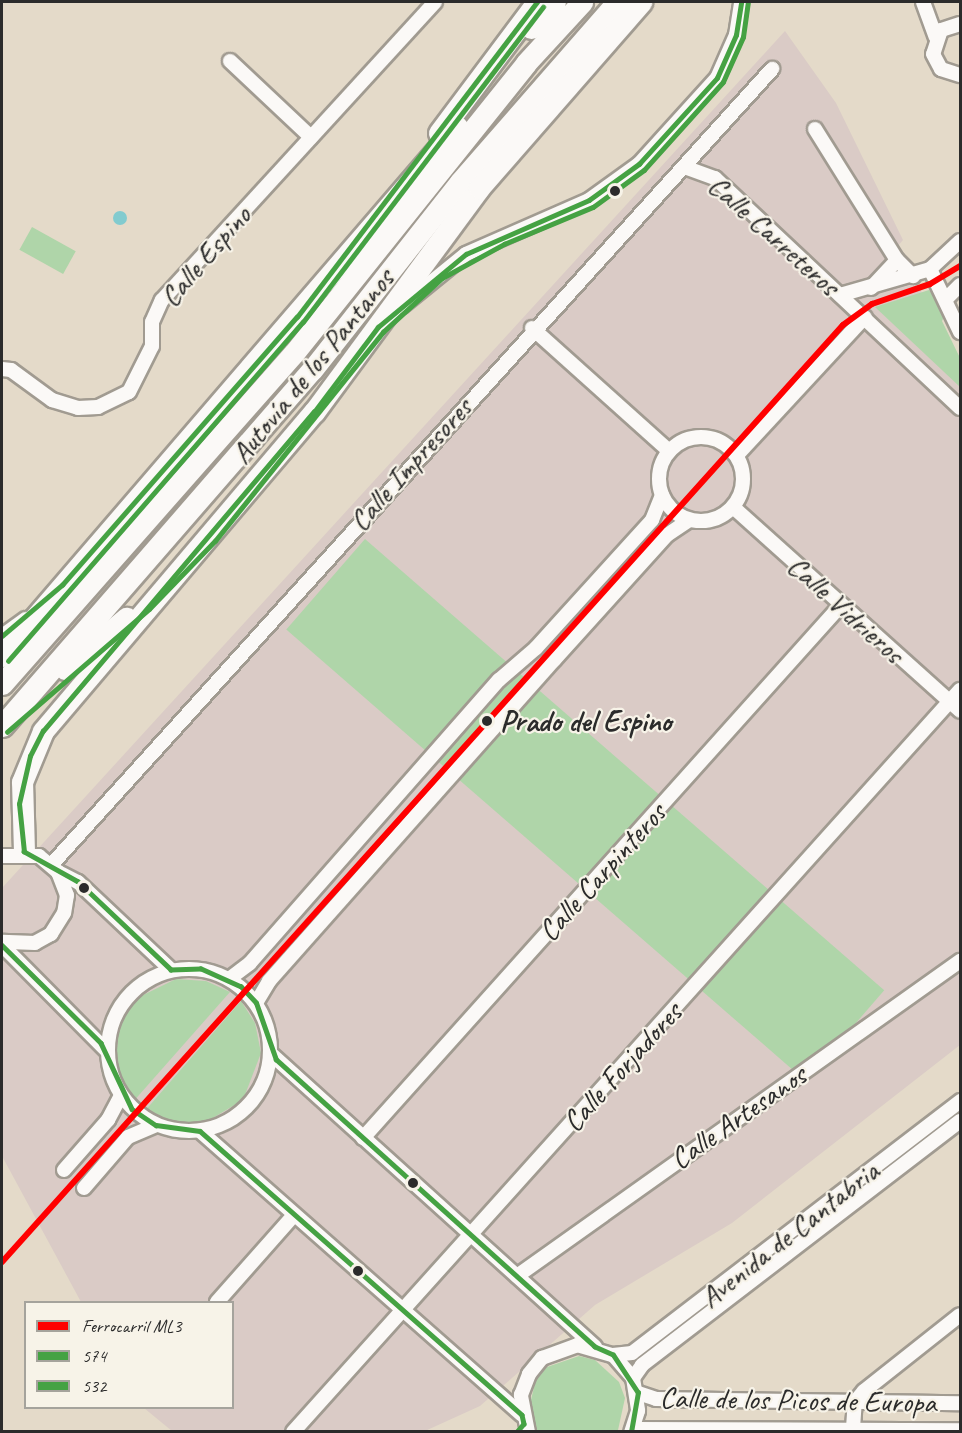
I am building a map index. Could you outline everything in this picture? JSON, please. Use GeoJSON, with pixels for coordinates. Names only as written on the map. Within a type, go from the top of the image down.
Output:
{"type":"FeatureCollection","features":[{"type":"Feature","properties":{"kind":"highway"},"geometry":{"type":"LineString","coordinates":[[369,227],[483,78],[537,2]]}},
{"type":"Feature","properties":{"kind":"highway"},"geometry":{"type":"LineString","coordinates":[[483,78],[555,2]]}},
{"type":"Feature","properties":{"kind":"highway","name":"Autovía de los Pantanos"},"geometry":{"type":"LineString","coordinates":[[2,684],[294,353],[526,63],[582,2]]}},
{"type":"Feature","properties":{"kind":"highway","name":"Autovía de los Pantanos"},"geometry":{"type":"LineString","coordinates":[[6,721],[305,379],[460,182],[617,2]]}},
{"type":"Feature","properties":{"kind":"highway"},"geometry":{"type":"LineString","coordinates":[[8,854],[22,782],[43,731],[210,536],[378,327],[479,188],[641,2]]}},
{"type":"Feature","properties":{"kind":"highway"},"geometry":{"type":"LineString","coordinates":[[2,656],[238,387],[369,227],[449,135],[526,63]]}},
{"type":"Feature","properties":{"kind":"highway"},"geometry":{"type":"LineString","coordinates":[[6,721],[144,603],[210,536]]}},
{"type":"Feature","properties":{"kind":"street","name":"Calle Espino"},"geometry":{"type":"LineString","coordinates":[[2,369],[11,370],[52,400],[78,408],[98,407],[129,392],[152,346],[152,322],[162,300],[435,2]]}},
{"type":"Feature","properties":{"kind":"street"},"geometry":{"type":"LineString","coordinates":[[378,327],[438,272],[466,254],[589,200],[639,164],[717,78],[736,35],[741,2]]}},
{"type":"Feature","properties":{"kind":"street"},"geometry":{"type":"LineString","coordinates":[[926,6],[959,24]]}},
{"type":"Feature","properties":{"kind":"street"},"geometry":{"type":"LineString","coordinates":[[926,6],[936,37],[936,62],[960,75]]}},
{"type":"Feature","properties":{"kind":"street"},"geometry":{"type":"LineString","coordinates":[[936,37],[959,24]]}},
{"type":"Feature","properties":{"kind":"street"},"geometry":{"type":"LineString","coordinates":[[230,61],[311,137]]}},
{"type":"Feature","properties":{"kind":"street","name":"Calle Impresores"},"geometry":{"type":"LineString","coordinates":[[55,868],[532,328],[687,168],[693,154],[772,69]]}},
{"type":"Feature","properties":{"kind":"street"},"geometry":{"type":"LineString","coordinates":[[815,129],[897,260],[913,276]]}},
{"type":"Feature","properties":{"kind":"street","name":"Calle Carreteros"},"geometry":{"type":"LineString","coordinates":[[687,168],[715,178],[960,408]]}},
{"type":"Feature","properties":{"kind":"street"},"geometry":{"type":"LineString","coordinates":[[840,295],[868,291],[930,269],[960,241]]}},
{"type":"Feature","properties":{"kind":"street"},"geometry":{"type":"LineString","coordinates":[[868,291],[897,260]]}},
{"type":"Feature","properties":{"kind":"street"},"geometry":{"type":"LineString","coordinates":[[930,269],[948,297],[960,332]]}},
{"type":"Feature","properties":{"kind":"street"},"geometry":{"type":"LineString","coordinates":[[948,297],[960,285]]}},
{"type":"Feature","properties":{"kind":"street"},"geometry":{"type":"LineString","coordinates":[[737,455],[865,317]]}},
{"type":"Feature","properties":{"kind":"street"},"geometry":{"type":"LineString","coordinates":[[532,328],[669,451]]}},
{"type":"Feature","properties":{"kind":"street"},"geometry":{"type":"LineString","coordinates":[[229,979],[249,963],[500,680],[536,648],[652,520],[662,495],[661,465],[669,451],[681,441],[711,437],[737,455],[743,472],[733,507],[720,517],[689,520],[668,535],[269,981],[256,1004]]}},
{"type":"Feature","properties":{"kind":"street"},"geometry":{"type":"LineString","coordinates":[[662,495],[689,520]]}},
{"type":"Feature","properties":{"kind":"street","name":"Calle Vidrieros"},"geometry":{"type":"LineString","coordinates":[[733,507],[960,711]]}},
{"type":"Feature","properties":{"kind":"street"},"geometry":{"type":"LineString","coordinates":[[2,636],[62,585]]}},
{"type":"Feature","properties":{"kind":"street","name":"Calle Carpinteros"},"geometry":{"type":"LineString","coordinates":[[363,1138],[841,605]]}},
{"type":"Feature","properties":{"kind":"street"},"geometry":{"type":"LineString","coordinates":[[950,701],[960,690]]}},
{"type":"Feature","properties":{"kind":"street","name":"Calle Forjadores"},"geometry":{"type":"LineString","coordinates":[[292,1431],[403,1312],[950,701]]}},
{"type":"Feature","properties":{"kind":"street"},"geometry":{"type":"LineString","coordinates":[[8,854],[55,868],[78,882],[171,970]]}},
{"type":"Feature","properties":{"kind":"street"},"geometry":{"type":"LineString","coordinates":[[2,943],[35,943],[51,934],[66,904],[55,868]]}},
{"type":"Feature","properties":{"kind":"street"},"geometry":{"type":"LineString","coordinates":[[2,943],[107,1051],[121,1096],[156,1125],[200,1131],[227,1122],[249,1105],[264,1081],[270,1053],[267,1027],[256,1004],[229,979],[201,969],[171,970],[146,981],[125,999],[112,1024],[107,1051]]}},
{"type":"Feature","properties":{"kind":"street","name":"Calle Artesanos"},"geometry":{"type":"LineString","coordinates":[[517,1276],[960,961]]}},
{"type":"Feature","properties":{"kind":"street"},"geometry":{"type":"LineString","coordinates":[[270,1053],[595,1347],[613,1355],[633,1378],[638,1393],[632,1430]]}},
{"type":"Feature","properties":{"kind":"street"},"geometry":{"type":"LineString","coordinates":[[63,1170],[108,1120],[121,1096]]}},
{"type":"Feature","properties":{"kind":"street","name":"Avenida de Cantabria"},"geometry":{"type":"LineString","coordinates":[[613,1355],[632,1353],[960,1101]]}},
{"type":"Feature","properties":{"kind":"street","name":"Avenida de Cantabria"},"geometry":{"type":"LineString","coordinates":[[633,1378],[642,1365],[960,1122]]}},
{"type":"Feature","properties":{"kind":"street"},"geometry":{"type":"LineString","coordinates":[[84,1188],[127,1138],[156,1125]]}},
{"type":"Feature","properties":{"kind":"street"},"geometry":{"type":"LineString","coordinates":[[200,1131],[403,1312],[523,1425]]}},
{"type":"Feature","properties":{"kind":"street"},"geometry":{"type":"LineString","coordinates":[[218,1301],[294,1215]]}},
{"type":"Feature","properties":{"kind":"street"},"geometry":{"type":"LineString","coordinates":[[853,1428],[855,1402],[960,1315]]}},
{"type":"Feature","properties":{"kind":"street"},"geometry":{"type":"LineString","coordinates":[[523,1425],[529,1374],[542,1358],[568,1347],[595,1347]]}},
{"type":"Feature","properties":{"kind":"street","name":"Calle de los Picos de Europa"},"geometry":{"type":"LineString","coordinates":[[638,1393],[656,1399],[960,1403]]}},
{"type":"Feature","properties":{"kind":"street","name":"Calle de los Picos de Europa"},"geometry":{"type":"LineString","coordinates":[[632,1430],[853,1428],[960,1430]]}},
{"type":"Feature","properties":{"kind":"shaded area"},"geometry":{"type":"Polygon","coordinates":[[[785,31],[836,103],[903,240],[896,248],[960,358],[960,1045],[732,1223],[595,1305],[480,1406],[425,1431],[172,1431],[145,1409],[234,1409],[234,1301],[80,1301],[2,1156],[2,888],[785,31]]]}},
{"type":"Feature","properties":{"kind":"green space"},"geometry":{"type":"Polygon","coordinates":[[[32,227],[76,251],[63,274],[19,250],[32,227]]]}},
{"type":"Feature","properties":{"kind":"green space"},"geometry":{"type":"Polygon","coordinates":[[[929,290],[946,313],[942,321],[960,358],[960,387],[875,307],[929,290]]]}},
{"type":"Feature","properties":{"kind":"green space"},"geometry":{"type":"Polygon","coordinates":[[[365,539],[884,990],[806,1081],[286,630],[365,539]]]}},
{"type":"Feature","properties":{"kind":"green space"},"geometry":{"type":"Polygon","coordinates":[[[176,979],[206,981],[230,992],[132,1103],[115,1073],[119,1024],[137,998],[176,979]]]}},
{"type":"Feature","properties":{"kind":"green space"},"geometry":{"type":"Polygon","coordinates":[[[241,1001],[255,1023],[261,1053],[243,1100],[201,1125],[171,1125],[143,1113],[241,1001]]]}},
{"type":"Feature","properties":{"kind":"green space"},"geometry":{"type":"Polygon","coordinates":[[[579,1356],[595,1360],[619,1382],[625,1398],[618,1430],[537,1431],[529,1408],[536,1379],[547,1367],[579,1356]]]}},
{"type":"Feature","properties":{"kind":"water"},"geometry":{"type":"Polygon","coordinates":[[[120,211],[125,213],[127,218],[125,223],[120,225],[115,223],[113,218],[115,213],[120,211]]]}},
{"type":"Feature","properties":{"kind":"rail line","name":"ML3"},"geometry":{"type":"LineString","coordinates":[[2,1262],[843,325],[872,304],[930,284],[960,266]]}},
{"type":"Feature","properties":{"kind":"transit line","name":"574"},"geometry":{"type":"LineString","coordinates":[[2,636],[62,585],[297,317],[537,2]]}},
{"type":"Feature","properties":{"kind":"transit line","name":"574"},"geometry":{"type":"LineString","coordinates":[[631,1432],[638,1393],[613,1355],[595,1347],[276,1060],[256,1003],[241,987],[201,969],[171,970],[78,882],[24,852],[19,804],[30,756],[43,731],[314,412],[378,327],[466,254],[589,200],[639,164],[717,78],[736,35],[741,2]]}},
{"type":"Feature","properties":{"kind":"transit line","name":"532"},"geometry":{"type":"LineString","coordinates":[[7,732],[149,609],[215,541],[383,332],[442,278],[504,244],[593,207],[644,170],[723,82],[743,37],[748,3]]}},
{"type":"Feature","properties":{"kind":"transit line","name":"532"},"geometry":{"type":"LineString","coordinates":[[8,661],[303,322],[543,7]]}},
{"type":"Feature","properties":{"kind":"transit line","name":"574"},"geometry":{"type":"LineString","coordinates":[[2,945],[101,1043],[132,1109],[156,1125],[200,1131],[522,1415],[524,1424],[517,1432]]}},
{"type":"Feature","properties":{"kind":"place","name":"Prado del Espino"},"geometry":{"type":"Point","coordinates":[487,721]}}]}
